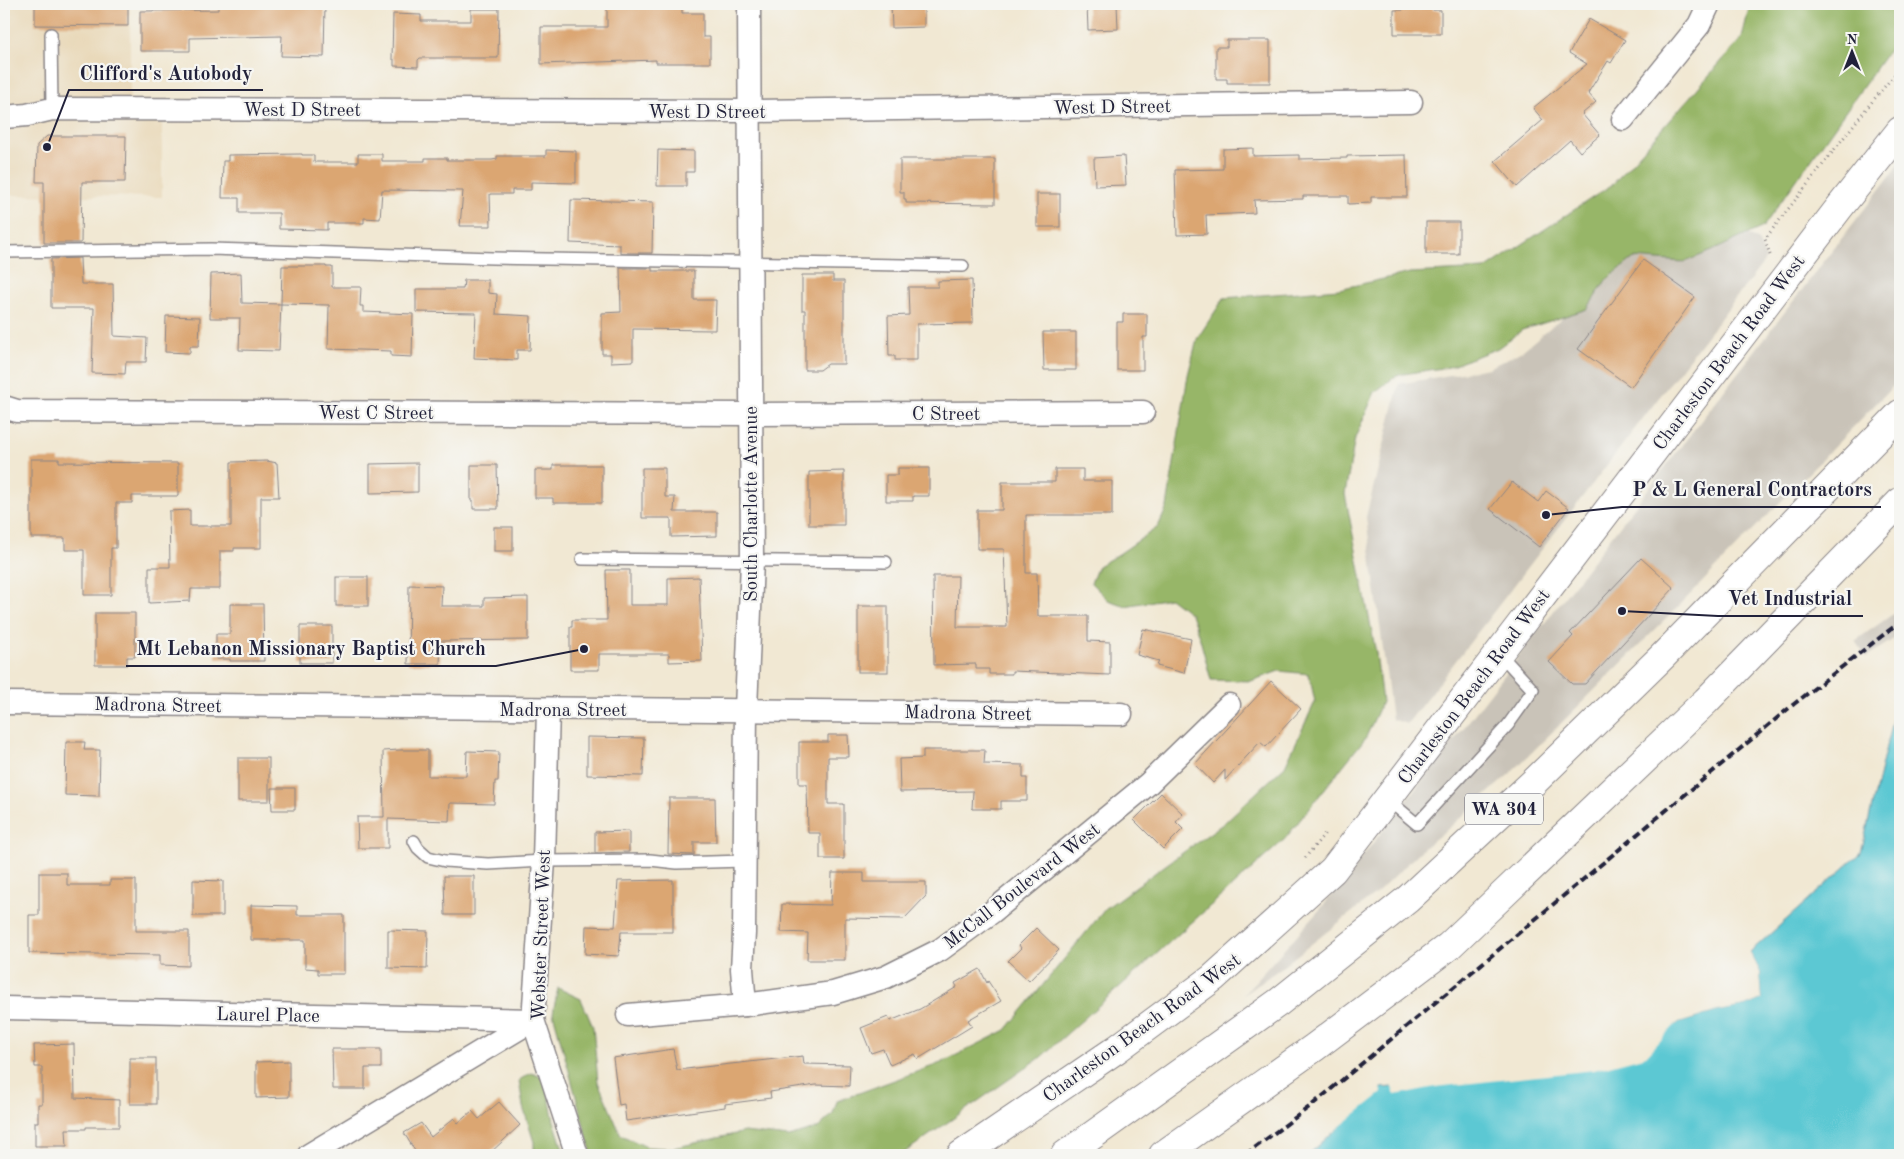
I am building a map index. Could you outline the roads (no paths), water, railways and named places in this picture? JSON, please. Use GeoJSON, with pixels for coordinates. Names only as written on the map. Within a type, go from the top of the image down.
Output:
{"type":"FeatureCollection","features":[{"type":"Feature","properties":{"kind":"main road","name":"Charleston Beach Road West"},"geometry":{"type":"LineString","coordinates":[[961,1155],[1117,1049],[1213,978],[1333,870],[1839,208],[1900,131]]}},
{"type":"Feature","properties":{"kind":"main road","name":"WA 304"},"geometry":{"type":"LineString","coordinates":[[1065,1155],[1280,1002],[1408,899],[1536,780],[1664,655],[1900,414]]}},
{"type":"Feature","properties":{"kind":"main road","name":"WA 304"},"geometry":{"type":"LineString","coordinates":[[1163,1155],[1315,1047],[1449,946],[1706,701],[1900,502]]}},
{"type":"Feature","properties":{"kind":"street","name":"South Charlotte Avenue"},"geometry":{"type":"LineString","coordinates":[[745,1005],[742,969],[746,709],[752,562],[749,4]]}},
{"type":"Feature","properties":{"kind":"street"},"geometry":{"type":"LineString","coordinates":[[1623,119],[1699,25],[1709,4]]}},
{"type":"Feature","properties":{"kind":"street","name":"West D Street"},"geometry":{"type":"LineString","coordinates":[[4,117],[52,110],[750,111],[1411,102]]}},
{"type":"Feature","properties":{"kind":"street","name":"West C Street"},"geometry":{"type":"LineString","coordinates":[[4,407],[17,411],[750,414]]}},
{"type":"Feature","properties":{"kind":"street","name":"C Street"},"geometry":{"type":"LineString","coordinates":[[750,414],[1143,412]]}},
{"type":"Feature","properties":{"kind":"street","name":"Madrona Street"},"geometry":{"type":"LineString","coordinates":[[4,703],[1121,714]]}},
{"type":"Feature","properties":{"kind":"street","name":"McCall Boulevard West"},"geometry":{"type":"LineString","coordinates":[[628,1015],[745,1005],[833,993],[886,977],[940,950],[992,912],[1148,784],[1229,705]]}},
{"type":"Feature","properties":{"kind":"street","name":"Webster Street West"},"geometry":{"type":"LineString","coordinates":[[548,709],[544,861],[533,1020],[577,1155]]}},
{"type":"Feature","properties":{"kind":"street","name":"Laurel Place"},"geometry":{"type":"LineString","coordinates":[[4,1008],[533,1020]]}},
{"type":"Feature","properties":{"kind":"street"},"geometry":{"type":"LineString","coordinates":[[309,1155],[533,1020]]}},
{"type":"Feature","properties":{"kind":"lane"},"geometry":{"type":"LineString","coordinates":[[51,34],[52,110]]}},
{"type":"Feature","properties":{"kind":"lane"},"geometry":{"type":"LineString","coordinates":[[4,252],[210,249],[493,258],[963,266]]}},
{"type":"Feature","properties":{"kind":"lane"},"geometry":{"type":"LineString","coordinates":[[582,559],[886,562]]}},
{"type":"Feature","properties":{"kind":"lane"},"geometry":{"type":"LineString","coordinates":[[1387,799],[1417,824],[1508,726],[1533,690],[1499,652]]}},
{"type":"Feature","properties":{"kind":"lane"},"geometry":{"type":"LineString","coordinates":[[414,841],[418,848],[428,857],[445,862],[488,864],[544,861],[650,860],[677,863],[694,861],[744,862]]}},
{"type":"Feature","properties":{"kind":"water"},"geometry":{"type":"Polygon","coordinates":[[[1900,687],[1900,1155],[1308,1155],[1382,1088],[1559,1070],[1676,1024],[1718,1011],[1745,1006],[1762,999],[1760,972],[1750,952],[1861,853],[1900,687]]]}},
{"type":"Feature","properties":{"kind":"railway"},"geometry":{"type":"LineString","coordinates":[[1245,1155],[1312,1105],[1794,704],[1900,622]]}},
{"type":"Feature","properties":{"kind":"place","name":"Clifford's Autobody"},"geometry":{"type":"Point","coordinates":[47,147]}},
{"type":"Feature","properties":{"kind":"place","name":"P & L General Contractors"},"geometry":{"type":"Point","coordinates":[1546,515]}},
{"type":"Feature","properties":{"kind":"place","name":"Vet Industrial"},"geometry":{"type":"Point","coordinates":[1622,611]}},
{"type":"Feature","properties":{"kind":"place","name":"Mt Lebanon Missionary Baptist Church"},"geometry":{"type":"Point","coordinates":[584,649]}}]}
